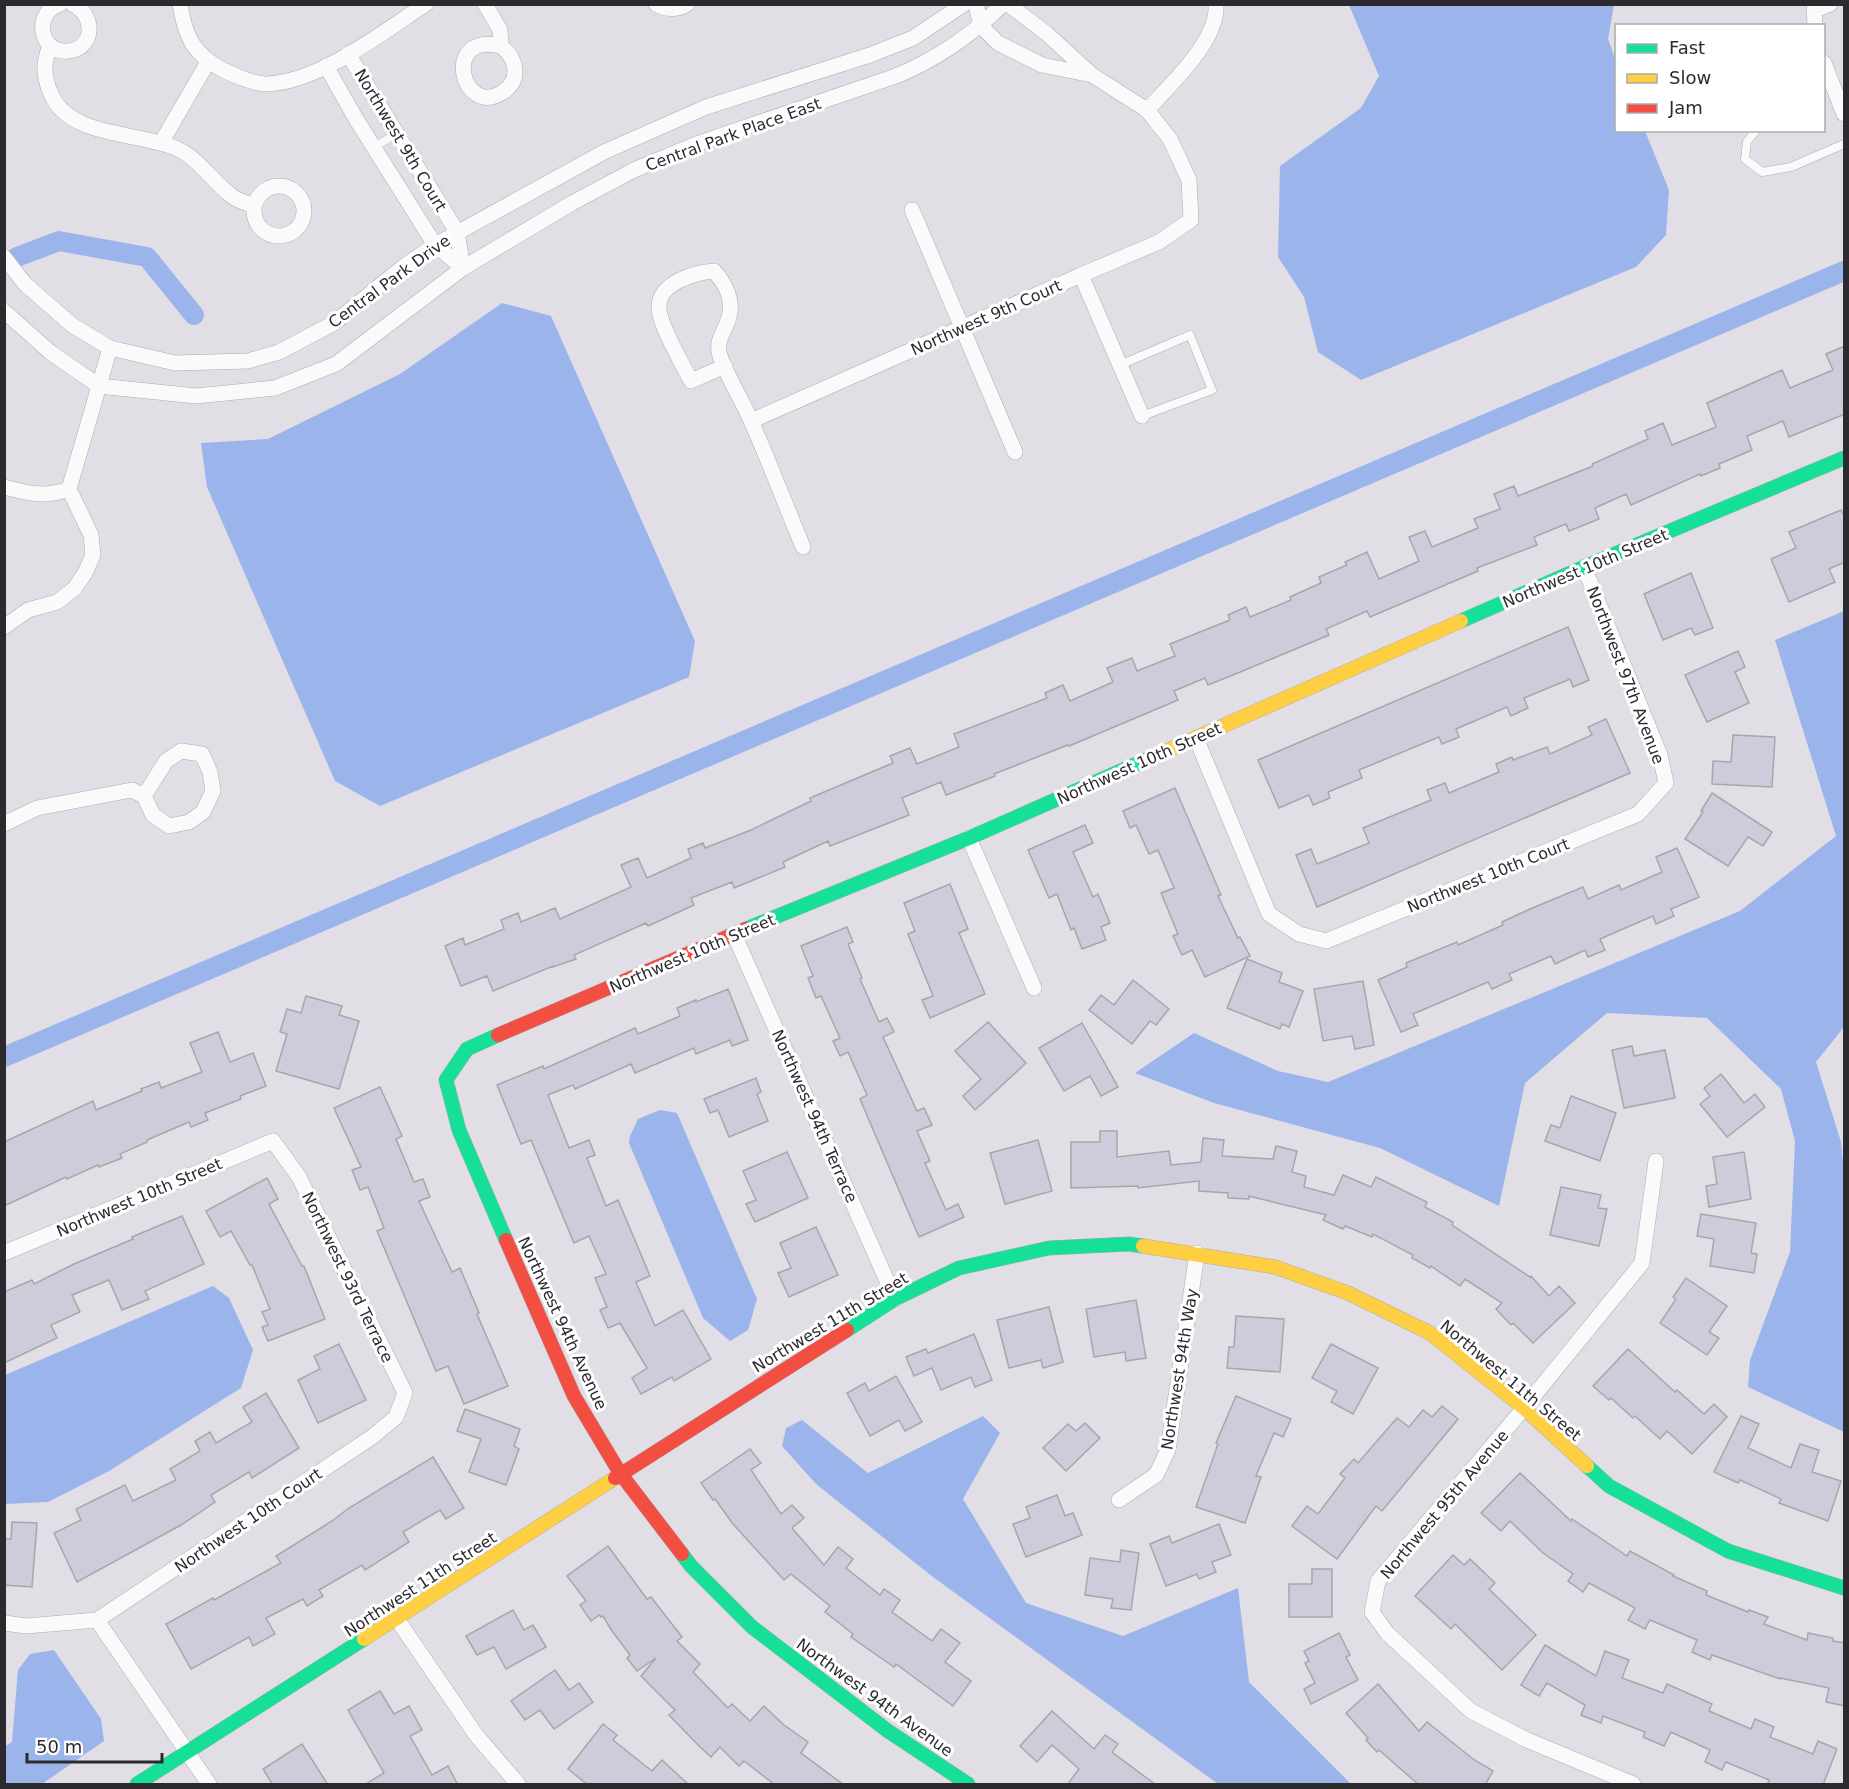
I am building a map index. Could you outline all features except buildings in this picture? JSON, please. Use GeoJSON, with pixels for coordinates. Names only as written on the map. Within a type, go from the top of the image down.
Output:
{"type":"FeatureCollection","features":[{"type":"Feature","properties":{"kind":"street"},"geometry":{"type":"LineString","coordinates":[[60,4],[48,11],[43,19],[42,28],[44,38],[50,45],[58,50],[67,51],[76,49],[83,43],[90,26],[82,10],[72,4]]}},
{"type":"Feature","properties":{"kind":"street"},"geometry":{"type":"LineString","coordinates":[[180,4],[194,49],[208,62],[228,72],[265,84],[302,78],[327,66],[426,4]]}},
{"type":"Feature","properties":{"kind":"street"},"geometry":{"type":"LineString","coordinates":[[485,4],[500,30],[501,46]]}},
{"type":"Feature","properties":{"kind":"street"},"geometry":{"type":"LineString","coordinates":[[656,4],[662,8],[673,9],[687,4]]}},
{"type":"Feature","properties":{"kind":"street","name":"Central Park Place East"},"geometry":{"type":"LineString","coordinates":[[458,232],[604,152],[706,107],[870,55],[913,38],[964,4]]}},
{"type":"Feature","properties":{"kind":"street"},"geometry":{"type":"LineString","coordinates":[[976,4],[981,27],[999,43],[1042,65],[1092,75]]}},
{"type":"Feature","properties":{"kind":"street"},"geometry":{"type":"LineString","coordinates":[[1005,4],[1046,33],[1092,75],[1147,110],[1170,139],[1190,180],[1191,220],[1159,242],[1081,275]]}},
{"type":"Feature","properties":{"kind":"street","name":"Central Park Place East"},"geometry":{"type":"LineString","coordinates":[[463,268],[572,203],[634,170],[699,143],[896,76],[927,63],[981,27],[1005,4]]}},
{"type":"Feature","properties":{"kind":"street"},"geometry":{"type":"LineString","coordinates":[[1147,110],[1196,57],[1217,16],[1216,4]]}},
{"type":"Feature","properties":{"kind":"street"},"geometry":{"type":"LineString","coordinates":[[50,45],[45,58],[44,77],[53,100],[64,113],[85,126],[175,147],[196,162],[233,197],[254,206]]}},
{"type":"Feature","properties":{"kind":"street","name":"Northwest 9th Court"},"geometry":{"type":"LineString","coordinates":[[348,54],[458,232],[463,268]]}},
{"type":"Feature","properties":{"kind":"street"},"geometry":{"type":"LineString","coordinates":[[161,143],[208,62]]}},
{"type":"Feature","properties":{"kind":"street","name":"Northwest 9th Court"},"geometry":{"type":"LineString","coordinates":[[327,66],[435,245],[463,268]]}},
{"type":"Feature","properties":{"kind":"street"},"geometry":{"type":"LineString","coordinates":[[1825,69],[1829,91],[1845,114]]}},
{"type":"Feature","properties":{"kind":"street"},"geometry":{"type":"LineString","coordinates":[[912,210],[1015,452]]}},
{"type":"Feature","properties":{"kind":"street","name":"Central Park Drive"},"geometry":{"type":"LineString","coordinates":[[4,257],[25,284],[72,325],[110,348],[175,363],[248,361],[279,352],[334,323],[403,267],[458,232]]}},
{"type":"Feature","properties":{"kind":"street","name":"Central Park Drive"},"geometry":{"type":"LineString","coordinates":[[4,311],[50,352],[99,386],[196,396],[275,388],[336,364],[463,268]]}},
{"type":"Feature","properties":{"kind":"street"},"geometry":{"type":"LineString","coordinates":[[725,366],[692,381],[666,331],[659,311],[661,297],[668,286],[700,272],[714,271],[724,282],[730,301],[729,316],[718,341],[720,356],[725,366],[752,421],[803,547]]}},
{"type":"Feature","properties":{"kind":"street","name":"Northwest 9th Court"},"geometry":{"type":"LineString","coordinates":[[752,421],[1081,275],[1142,416]]}},
{"type":"Feature","properties":{"kind":"street"},"geometry":{"type":"LineString","coordinates":[[4,627],[28,610],[57,602],[74,589],[93,555],[91,535],[69,489],[110,348]]}},
{"type":"Feature","properties":{"kind":"street","name":"Northwest 10th Street"},"geometry":{"type":"LineString","coordinates":[[446,1080],[467,1049],[734,934],[969,838],[1584,567],[1845,458]]}},
{"type":"Feature","properties":{"kind":"street"},"geometry":{"type":"LineString","coordinates":[[4,487],[34,494],[52,495],[69,489]]}},
{"type":"Feature","properties":{"kind":"street","name":"Northwest 97th Avenue"},"geometry":{"type":"LineString","coordinates":[[1584,567],[1660,755],[1666,783]]}},
{"type":"Feature","properties":{"kind":"street","name":"Northwest 10th Court"},"geometry":{"type":"LineString","coordinates":[[1196,738],[1269,914],[1299,934],[1326,941],[1638,814],[1666,783]]}},
{"type":"Feature","properties":{"kind":"street"},"geometry":{"type":"LineString","coordinates":[[5,824],[37,808],[132,790],[144,796],[153,815],[169,826],[189,822],[203,812],[213,791],[210,771],[202,754],[181,751],[166,761],[144,796]]}},
{"type":"Feature","properties":{"kind":"street"},"geometry":{"type":"LineString","coordinates":[[969,838],[1034,988]]}},
{"type":"Feature","properties":{"kind":"street","name":"Northwest 94th Terrace"},"geometry":{"type":"LineString","coordinates":[[734,934],[895,1299]]}},
{"type":"Feature","properties":{"kind":"street","name":"Northwest 94th Avenue"},"geometry":{"type":"LineString","coordinates":[[446,1080],[459,1131],[574,1396],[620,1473],[690,1566],[752,1627],[888,1731],[968,1785]]}},
{"type":"Feature","properties":{"kind":"street","name":"Northwest 10th Street"},"geometry":{"type":"LineString","coordinates":[[4,1253],[273,1141]]}},
{"type":"Feature","properties":{"kind":"street","name":"Northwest 93rd Terrace"},"geometry":{"type":"LineString","coordinates":[[273,1141],[299,1177],[405,1393],[396,1417]]}},
{"type":"Feature","properties":{"kind":"street","name":"Northwest 95th Avenue"},"geometry":{"type":"LineString","coordinates":[[1633,1785],[1527,1740],[1471,1711],[1387,1633],[1372,1612],[1378,1581],[1524,1408],[1642,1263],[1656,1161]]}},
{"type":"Feature","properties":{"kind":"street","name":"Northwest 11th Street"},"geometry":{"type":"LineString","coordinates":[[137,1785],[620,1473],[895,1299],[959,1268],[1049,1248],[1129,1244],[1197,1253],[1275,1267],[1348,1293],[1430,1333],[1524,1408],[1609,1486],[1728,1551],[1845,1588]]}},
{"type":"Feature","properties":{"kind":"street","name":"Northwest 94th Way"},"geometry":{"type":"LineString","coordinates":[[1119,1500],[1156,1475],[1168,1450],[1197,1253]]}},
{"type":"Feature","properties":{"kind":"street","name":"Northwest 10th Court"},"geometry":{"type":"LineString","coordinates":[[97,1620],[372,1437],[396,1417]]}},
{"type":"Feature","properties":{"kind":"street"},"geometry":{"type":"LineString","coordinates":[[397,1619],[476,1735],[518,1785]]}},
{"type":"Feature","properties":{"kind":"street"},"geometry":{"type":"LineString","coordinates":[[4,1623],[26,1626],[97,1620],[209,1785]]}},
{"type":"Feature","properties":{"kind":"lane"},"geometry":{"type":"LineString","coordinates":[[1754,132],[1747,141],[1745,159],[1762,172],[1791,167],[1845,144]]}},
{"type":"Feature","properties":{"kind":"lane"},"geometry":{"type":"LineString","coordinates":[[375,147],[396,134]]}},
{"type":"Feature","properties":{"kind":"lane"},"geometry":{"type":"LineString","coordinates":[[1120,365],[1190,335],[1212,390],[1142,416]]}},
{"type":"Feature","properties":{"kind":"water"},"geometry":{"type":"Polygon","coordinates":[[[1349,5],[1614,5],[1608,39],[1615,58],[1615,132],[1645,132],[1669,190],[1666,235],[1636,267],[1361,380],[1318,352],[1304,297],[1278,257],[1280,166],[1361,108],[1379,76],[1349,5]]]}},
{"type":"Feature","properties":{"kind":"water"},"geometry":{"type":"Polygon","coordinates":[[[502,303],[551,316],[695,641],[689,677],[380,806],[335,781],[207,487],[201,443],[268,439],[400,374],[502,303]]]}},
{"type":"Feature","properties":{"kind":"water"},"geometry":{"type":"Polygon","coordinates":[[[1844,611],[1844,1027],[1816,1062],[1841,1142],[1844,1175],[1844,1432],[1748,1387],[1750,1360],[1790,1252],[1795,1141],[1781,1089],[1707,1018],[1607,1013],[1525,1083],[1499,1206],[1380,1148],[1214,1103],[1135,1073],[1194,1033],[1278,1071],[1328,1082],[1740,911],[1836,836],[1775,640],[1844,611]]]}},
{"type":"Feature","properties":{"kind":"water"},"geometry":{"type":"Polygon","coordinates":[[[660,1110],[677,1113],[757,1299],[748,1330],[730,1341],[703,1318],[629,1143],[638,1119],[660,1110]]]}},
{"type":"Feature","properties":{"kind":"water"},"geometry":{"type":"Polygon","coordinates":[[[213,1286],[229,1298],[253,1350],[241,1388],[109,1471],[48,1502],[5,1504],[5,1375],[213,1286]]]}},
{"type":"Feature","properties":{"kind":"water"},"geometry":{"type":"Polygon","coordinates":[[[983,1416],[1000,1433],[963,1499],[1026,1603],[1123,1636],[1238,1588],[1249,1682],[1351,1784],[1218,1784],[933,1577],[816,1484],[782,1446],[786,1428],[802,1420],[868,1473],[983,1416]]]}},
{"type":"Feature","properties":{"kind":"water"},"geometry":{"type":"Polygon","coordinates":[[[54,1650],[101,1719],[104,1741],[42,1784],[5,1784],[5,1746],[12,1742],[18,1670],[30,1654],[54,1650]]]}},
{"type":"Feature","properties":{"kind":"waterway"},"geometry":{"type":"LineString","coordinates":[[17,257],[59,241],[147,257],[194,315]]}},
{"type":"Feature","properties":{"kind":"waterway"},"geometry":{"type":"LineString","coordinates":[[4,1057],[1844,271]]}},
{"type":"Feature","properties":{"kind":"traffic: fast"},"geometry":{"type":"LineString","coordinates":[[1461,621],[1844,458]]}},
{"type":"Feature","properties":{"kind":"traffic: fast"},"geometry":{"type":"LineString","coordinates":[[746,929],[969,838],[1150,758]]}},
{"type":"Feature","properties":{"kind":"traffic: fast"},"geometry":{"type":"LineString","coordinates":[[498,1035],[467,1049],[446,1080],[459,1130],[506,1240]]}},
{"type":"Feature","properties":{"kind":"traffic: fast"},"geometry":{"type":"LineString","coordinates":[[847,1330],[895,1299],[959,1268],[1049,1248],[1129,1244],[1143,1246]]}},
{"type":"Feature","properties":{"kind":"traffic: fast"},"geometry":{"type":"LineString","coordinates":[[1587,1466],[1609,1486],[1728,1551],[1844,1588]]}},
{"type":"Feature","properties":{"kind":"traffic: fast"},"geometry":{"type":"LineString","coordinates":[[682,1554],[691,1566],[752,1627],[888,1731],[968,1784]]}},
{"type":"Feature","properties":{"kind":"traffic: fast"},"geometry":{"type":"LineString","coordinates":[[137,1784],[364,1639]]}},
{"type":"Feature","properties":{"kind":"traffic: slow"},"geometry":{"type":"LineString","coordinates":[[1150,758],[1461,621]]}},
{"type":"Feature","properties":{"kind":"traffic: slow"},"geometry":{"type":"LineString","coordinates":[[1143,1246],[1275,1267],[1348,1293],[1430,1333],[1524,1408],[1587,1466]]}},
{"type":"Feature","properties":{"kind":"traffic: slow"},"geometry":{"type":"LineString","coordinates":[[364,1639],[615,1478]]}},
{"type":"Feature","properties":{"kind":"traffic: jam"},"geometry":{"type":"LineString","coordinates":[[498,1035],[746,929]]}},
{"type":"Feature","properties":{"kind":"traffic: jam"},"geometry":{"type":"LineString","coordinates":[[506,1240],[574,1396],[620,1473],[682,1554]]}},
{"type":"Feature","properties":{"kind":"traffic: jam"},"geometry":{"type":"LineString","coordinates":[[615,1478],[847,1330]]}}]}
